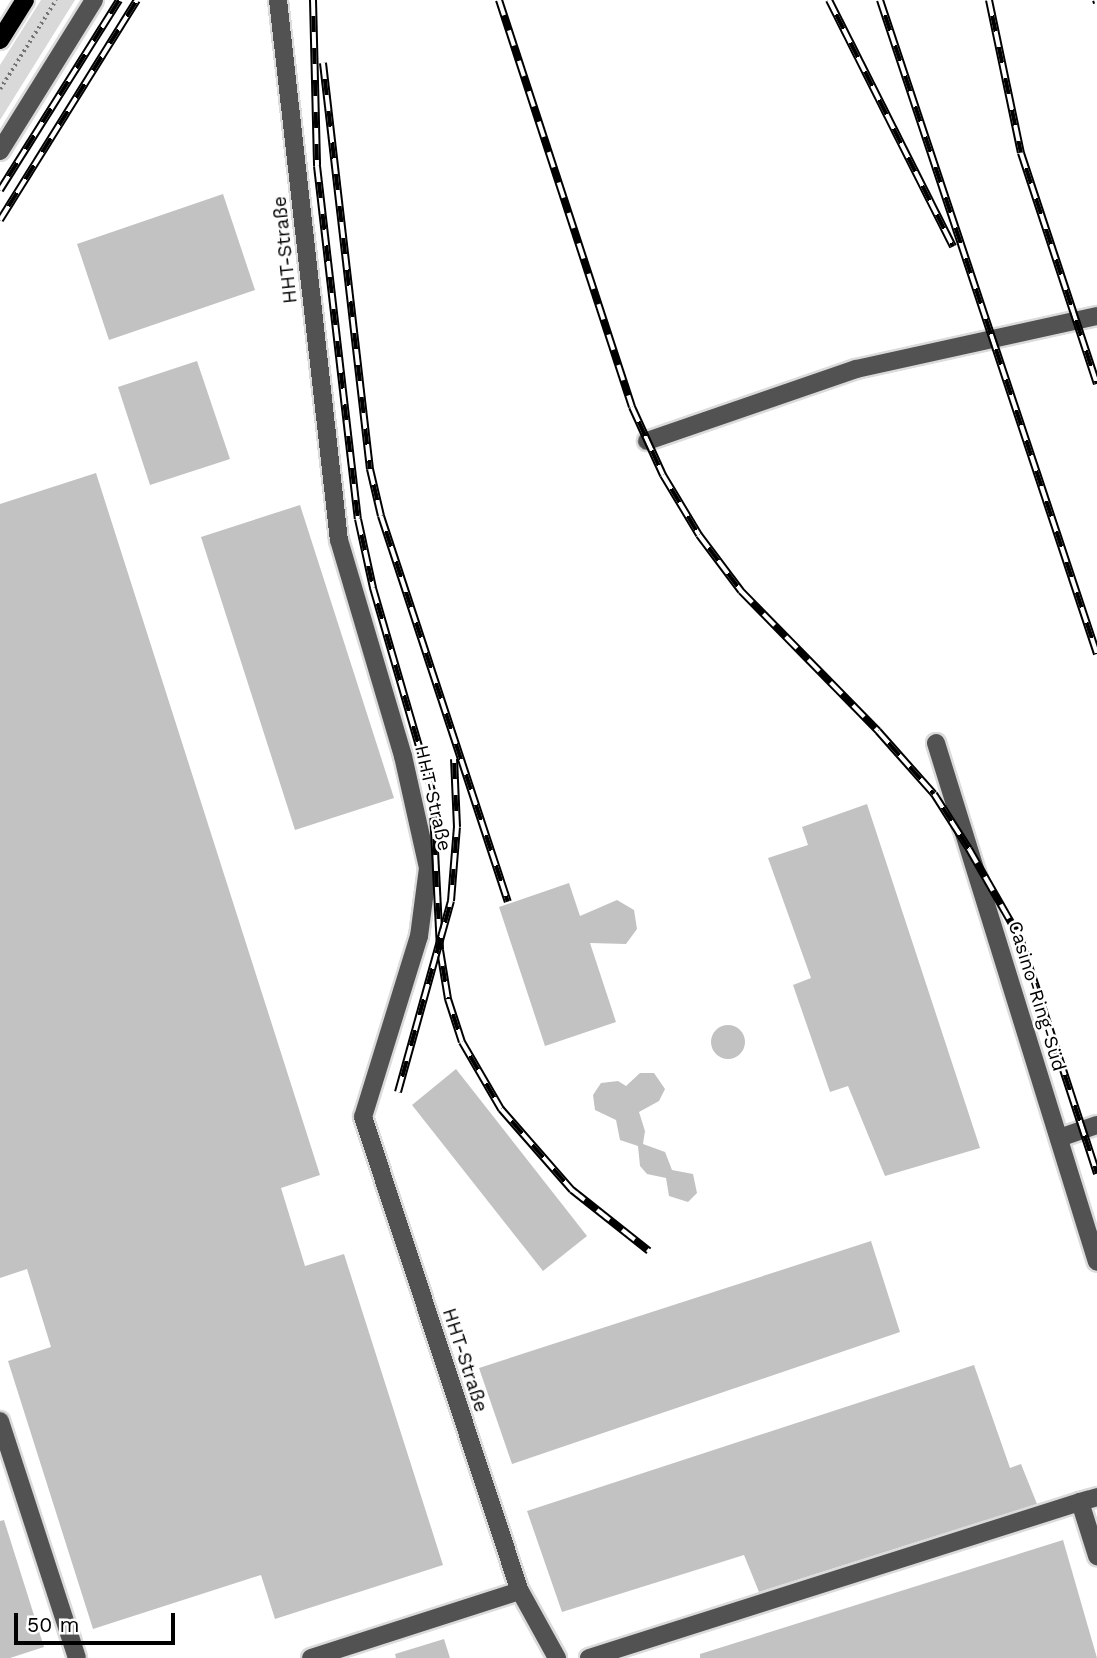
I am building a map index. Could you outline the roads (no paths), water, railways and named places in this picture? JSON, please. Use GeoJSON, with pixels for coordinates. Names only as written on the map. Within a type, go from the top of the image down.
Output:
{"type":"FeatureCollection","features":[{"type":"Feature","properties":{"kind":"main road"},"geometry":{"type":"LineString","coordinates":[[0,40],[25,0]]}},
{"type":"Feature","properties":{"kind":"lane"},"geometry":{"type":"LineString","coordinates":[[0,151],[94,0]]}},
{"type":"Feature","properties":{"kind":"lane","name":"HHT-Straße"},"geometry":{"type":"LineString","coordinates":[[278,0],[339,540],[403,757],[428,868],[418,936],[363,1117],[520,1591],[556,1658]]}},
{"type":"Feature","properties":{"kind":"lane"},"geometry":{"type":"LineString","coordinates":[[647,441],[856,369],[1097,316]]}},
{"type":"Feature","properties":{"kind":"lane","name":"Casino-Ring-Süd"},"geometry":{"type":"LineString","coordinates":[[936,743],[1097,1262]]}},
{"type":"Feature","properties":{"kind":"lane"},"geometry":{"type":"LineString","coordinates":[[1059,1138],[1097,1125]]}},
{"type":"Feature","properties":{"kind":"lane"},"geometry":{"type":"LineString","coordinates":[[0,1421],[77,1658]]}},
{"type":"Feature","properties":{"kind":"lane"},"geometry":{"type":"LineString","coordinates":[[589,1658],[1088,1499],[1097,1556]]}},
{"type":"Feature","properties":{"kind":"lane"},"geometry":{"type":"LineString","coordinates":[[311,1658],[520,1591]]}},
{"type":"Feature","properties":{"kind":"railway"},"geometry":{"type":"LineString","coordinates":[[0,190],[119,0]]}},
{"type":"Feature","properties":{"kind":"railway"},"geometry":{"type":"LineString","coordinates":[[0,220],[137,0]]}},
{"type":"Feature","properties":{"kind":"railway"},"geometry":{"type":"LineString","coordinates":[[313,0],[317,166],[358,519],[373,588],[432,791],[440,950],[448,999],[462,1042],[501,1109],[572,1190],[649,1251]]}},
{"type":"Feature","properties":{"kind":"railway"},"geometry":{"type":"LineString","coordinates":[[499,0],[632,407],[663,475],[699,535],[741,591],[878,731],[934,794],[969,849],[1020,938],[1097,1174]]}},
{"type":"Feature","properties":{"kind":"railway"},"geometry":{"type":"LineString","coordinates":[[829,0],[953,247]]}},
{"type":"Feature","properties":{"kind":"railway"},"geometry":{"type":"LineString","coordinates":[[880,0],[1097,654]]}},
{"type":"Feature","properties":{"kind":"railway"},"geometry":{"type":"LineString","coordinates":[[989,0],[1021,153],[1097,384]]}},
{"type":"Feature","properties":{"kind":"railway"},"geometry":{"type":"LineString","coordinates":[[323,63],[370,469],[381,516],[508,902]]}},
{"type":"Feature","properties":{"kind":"railway"},"geometry":{"type":"LineString","coordinates":[[398,1092],[451,901],[457,827],[454,759]]}}]}
